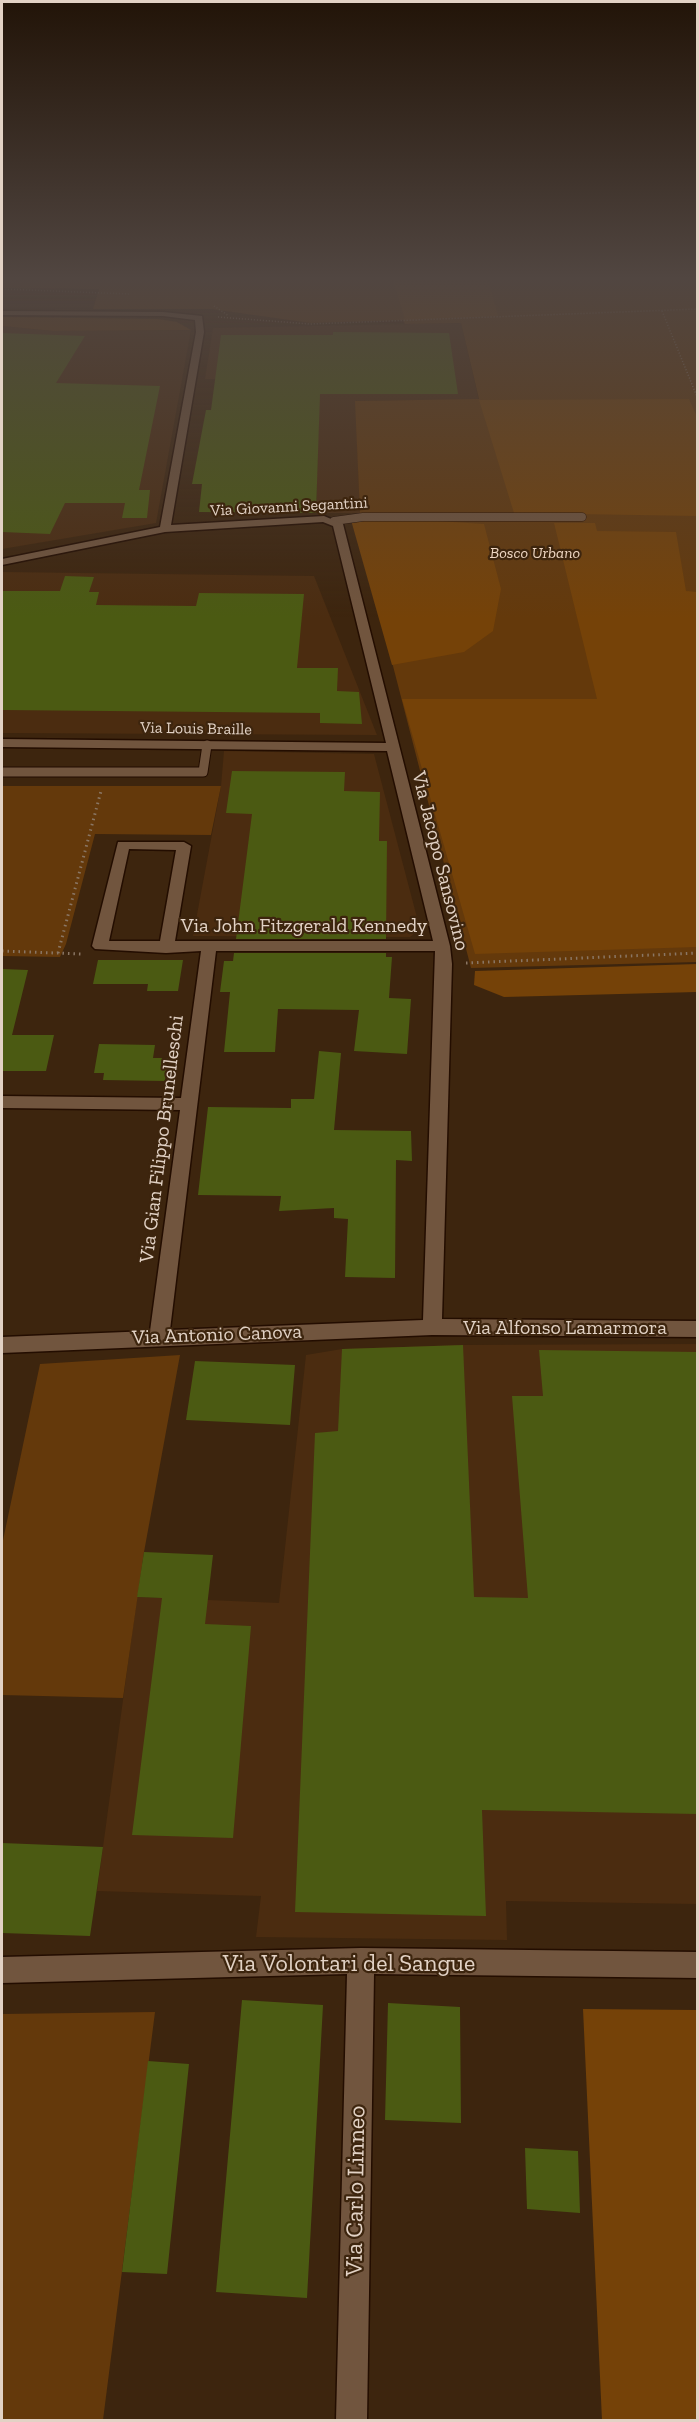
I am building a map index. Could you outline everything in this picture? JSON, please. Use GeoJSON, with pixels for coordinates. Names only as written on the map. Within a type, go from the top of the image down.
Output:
{"type":"FeatureCollection","features":[{"type":"Feature","properties":{"kind":"street"},"geometry":{"type":"LineString","coordinates":[[165,529],[189,392]]}},
{"type":"Feature","properties":{"kind":"street","name":"Via Giovanni Segantini"},"geometry":{"type":"LineString","coordinates":[[2,562],[165,529],[324,519],[334,521]]}},
{"type":"Feature","properties":{"kind":"street","name":"Via Jacopo Sansovino"},"geometry":{"type":"LineString","coordinates":[[334,521],[338,524],[391,747],[442,946],[444,964],[432,1327]]}},
{"type":"Feature","properties":{"kind":"street","name":"Via Louis Braille"},"geometry":{"type":"LineString","coordinates":[[2,743],[391,747]]}},
{"type":"Feature","properties":{"kind":"street","name":"Via John Fitzgerald Kennedy"},"geometry":{"type":"LineString","coordinates":[[166,948],[184,846],[123,845],[100,946],[166,948],[442,946]]}},
{"type":"Feature","properties":{"kind":"street","name":"Via Gian Filippo Brunelleschi"},"geometry":{"type":"LineString","coordinates":[[159,1337],[209,947]]}},
{"type":"Feature","properties":{"kind":"street"},"geometry":{"type":"LineString","coordinates":[[2,1102],[189,1104]]}},
{"type":"Feature","properties":{"kind":"street","name":"Via Alfonso Lamarmora"},"geometry":{"type":"LineString","coordinates":[[432,1327],[698,1329]]}},
{"type":"Feature","properties":{"kind":"street","name":"Via Antonio Canova"},"geometry":{"type":"LineString","coordinates":[[2,1345],[432,1327]]}},
{"type":"Feature","properties":{"kind":"street","name":"Via Volontari del Sangue"},"geometry":{"type":"LineString","coordinates":[[2,1970],[361,1961],[698,1965]]}},
{"type":"Feature","properties":{"kind":"street","name":"Via Carlo Linneo"},"geometry":{"type":"LineString","coordinates":[[351,2421],[361,1961]]}},
{"type":"Feature","properties":{"kind":"lane","name":"Via Giovanni Segantini"},"geometry":{"type":"LineString","coordinates":[[334,521],[363,517],[582,517]]}},
{"type":"Feature","properties":{"kind":"lane"},"geometry":{"type":"LineString","coordinates":[[2,772],[203,771],[207,745]]}},
{"type":"Feature","properties":{"kind":"path"},"geometry":{"type":"LineString","coordinates":[[58,953],[106,772]]}},
{"type":"Feature","properties":{"kind":"path"},"geometry":{"type":"LineString","coordinates":[[444,964],[698,953]]}},
{"type":"Feature","properties":{"kind":"shaded area"},"geometry":{"type":"Polygon","coordinates":[[[2,392],[180,392],[156,523],[2,549],[2,392]]]}},
{"type":"Feature","properties":{"kind":"shaded area"},"geometry":{"type":"Polygon","coordinates":[[[301,392],[477,392],[479,400],[356,401],[360,513],[316,513],[319,398],[301,392]]]}},
{"type":"Feature","properties":{"kind":"shaded area"},"geometry":{"type":"Polygon","coordinates":[[[689,399],[697,417],[697,516],[514,513],[479,400],[689,399]]]}},
{"type":"Feature","properties":{"kind":"shaded area"},"geometry":{"type":"Polygon","coordinates":[[[407,519],[484,524],[501,589],[493,631],[464,652],[392,665],[351,520],[407,519]]]}},
{"type":"Feature","properties":{"kind":"shaded area"},"geometry":{"type":"Polygon","coordinates":[[[554,523],[595,523],[597,531],[676,532],[686,591],[697,592],[697,947],[475,954],[402,699],[597,699],[554,523]]]}},
{"type":"Feature","properties":{"kind":"shaded area"},"geometry":{"type":"Polygon","coordinates":[[[2,572],[314,576],[377,735],[2,733],[2,572]]]}},
{"type":"Feature","properties":{"kind":"shaded area"},"geometry":{"type":"Polygon","coordinates":[[[224,751],[374,754],[420,929],[410,937],[193,936],[221,786],[224,751]]]}},
{"type":"Feature","properties":{"kind":"shaded area"},"geometry":{"type":"Polygon","coordinates":[[[697,964],[697,992],[504,997],[474,985],[475,971],[697,964]]]}},
{"type":"Feature","properties":{"kind":"shaded area"},"geometry":{"type":"Polygon","coordinates":[[[697,1344],[697,1904],[506,1901],[507,1940],[256,1937],[261,1896],[97,1891],[137,1597],[279,1603],[306,1355],[342,1349],[463,1345],[697,1344]]]}},
{"type":"Feature","properties":{"kind":"shaded area"},"geometry":{"type":"Polygon","coordinates":[[[583,2009],[697,2010],[697,2420],[602,2420],[583,2009]]]}},
{"type":"Feature","properties":{"kind":"green space","name":"Bosco Urbano"},"geometry":{"type":"Polygon","coordinates":[[[477,392],[697,392],[697,962],[471,968],[393,666],[360,514],[355,401],[479,399],[477,392]]]}},
{"type":"Feature","properties":{"kind":"green space"},"geometry":{"type":"Polygon","coordinates":[[[2,786],[221,786],[211,835],[95,834],[66,944],[60,957],[2,956],[2,786]]]}},
{"type":"Feature","properties":{"kind":"green space"},"geometry":{"type":"Polygon","coordinates":[[[180,1355],[144,1552],[123,1698],[2,1695],[2,1545],[40,1364],[180,1355]]]}},
{"type":"Feature","properties":{"kind":"green space"},"geometry":{"type":"Polygon","coordinates":[[[155,2012],[103,2420],[2,2420],[2,2014],[155,2012]]]}},
{"type":"Feature","properties":{"kind":"building"},"geometry":{"type":"Polygon","coordinates":[[[2,392],[159,392],[139,490],[150,490],[147,518],[122,518],[125,503],[65,503],[50,534],[2,532],[2,392]]]}},
{"type":"Feature","properties":{"kind":"building"},"geometry":{"type":"Polygon","coordinates":[[[213,392],[458,392],[458,394],[320,394],[316,513],[199,512],[202,484],[192,484],[206,410],[211,410],[213,392]]]}},
{"type":"Feature","properties":{"kind":"building"},"geometry":{"type":"Polygon","coordinates":[[[65,576],[94,577],[89,592],[99,592],[96,605],[196,606],[199,593],[304,594],[297,668],[338,668],[337,691],[359,692],[362,724],[320,723],[320,713],[2,710],[2,591],[60,591],[65,576]]]}},
{"type":"Feature","properties":{"kind":"building"},"geometry":{"type":"Polygon","coordinates":[[[232,771],[345,772],[344,791],[380,792],[379,841],[387,841],[386,939],[236,939],[252,814],[226,813],[232,771]]]}},
{"type":"Feature","properties":{"kind":"building"},"geometry":{"type":"Polygon","coordinates":[[[234,953],[386,953],[386,957],[392,957],[389,998],[411,999],[407,1054],[354,1051],[359,1010],[278,1009],[275,1052],[224,1052],[230,992],[220,992],[224,961],[233,961],[234,953]]]}},
{"type":"Feature","properties":{"kind":"building"},"geometry":{"type":"Polygon","coordinates":[[[98,960],[183,960],[178,991],[147,991],[148,984],[93,984],[98,960]]]}},
{"type":"Feature","properties":{"kind":"building"},"geometry":{"type":"Polygon","coordinates":[[[2,969],[28,970],[12,1035],[54,1035],[46,1071],[2,1071],[2,969]]]}},
{"type":"Feature","properties":{"kind":"building"},"geometry":{"type":"Polygon","coordinates":[[[99,1044],[155,1045],[153,1058],[168,1058],[165,1081],[103,1080],[104,1073],[94,1073],[99,1044]]]}},
{"type":"Feature","properties":{"kind":"building"},"geometry":{"type":"Polygon","coordinates":[[[319,1051],[341,1053],[334,1130],[411,1131],[412,1161],[396,1160],[395,1278],[345,1277],[348,1219],[334,1218],[334,1208],[279,1211],[281,1196],[198,1195],[208,1107],[291,1108],[291,1099],[314,1099],[319,1051]]]}},
{"type":"Feature","properties":{"kind":"building"},"geometry":{"type":"Polygon","coordinates":[[[463,1345],[474,1597],[528,1598],[512,1396],[543,1396],[539,1350],[698,1352],[698,1814],[482,1810],[486,1916],[295,1912],[315,1433],[338,1431],[342,1349],[463,1345]]]}},
{"type":"Feature","properties":{"kind":"building"},"geometry":{"type":"Polygon","coordinates":[[[195,1361],[295,1365],[290,1425],[186,1420],[195,1361]]]}},
{"type":"Feature","properties":{"kind":"building"},"geometry":{"type":"Polygon","coordinates":[[[144,1552],[213,1555],[205,1624],[251,1626],[233,1838],[132,1835],[162,1598],[137,1597],[144,1552]]]}},
{"type":"Feature","properties":{"kind":"building"},"geometry":{"type":"Polygon","coordinates":[[[2,1843],[103,1847],[90,1936],[2,1933],[2,1843]]]}},
{"type":"Feature","properties":{"kind":"building"},"geometry":{"type":"Polygon","coordinates":[[[242,2000],[323,2005],[307,2298],[216,2292],[242,2000]]]}},
{"type":"Feature","properties":{"kind":"building"},"geometry":{"type":"Polygon","coordinates":[[[388,2003],[460,2007],[461,2123],[385,2120],[388,2003]]]}},
{"type":"Feature","properties":{"kind":"building"},"geometry":{"type":"Polygon","coordinates":[[[148,2061],[189,2064],[167,2274],[122,2272],[148,2061]]]}},
{"type":"Feature","properties":{"kind":"building"},"geometry":{"type":"Polygon","coordinates":[[[525,2148],[578,2151],[580,2213],[527,2209],[525,2148]]]}}]}
